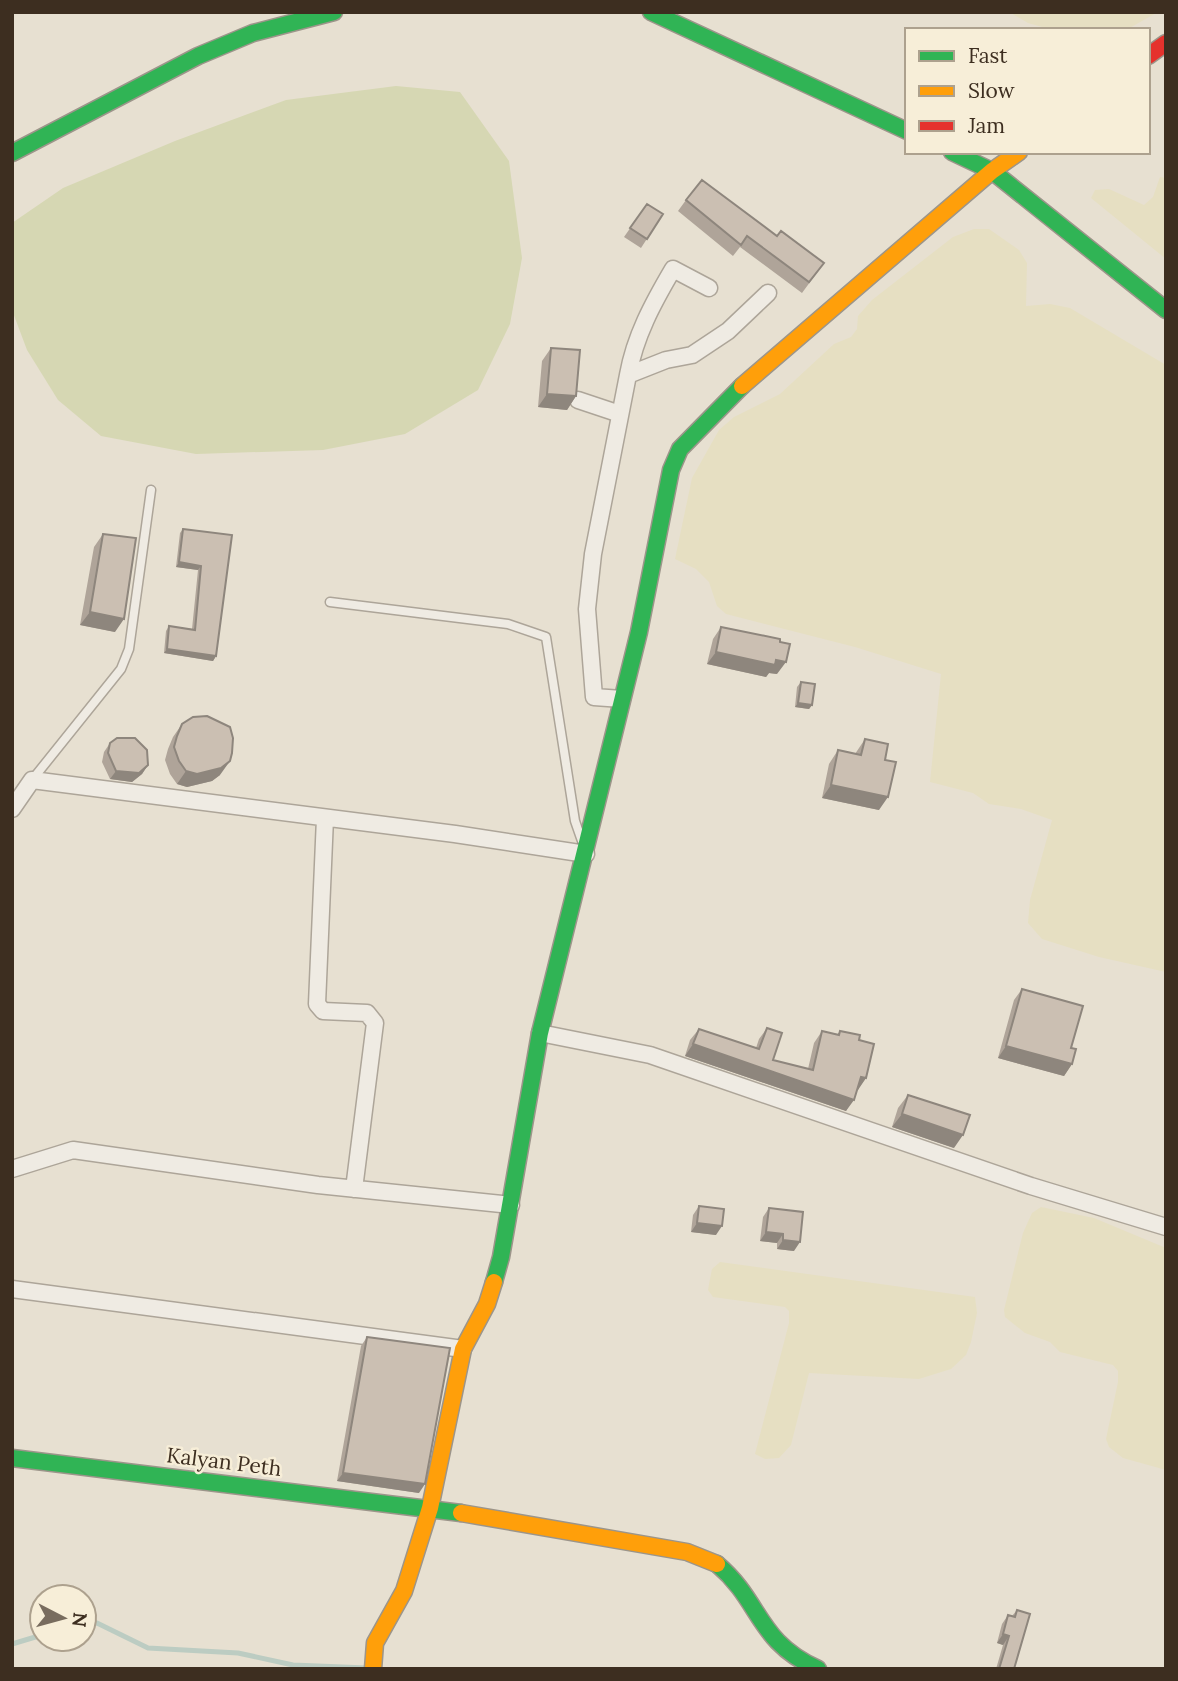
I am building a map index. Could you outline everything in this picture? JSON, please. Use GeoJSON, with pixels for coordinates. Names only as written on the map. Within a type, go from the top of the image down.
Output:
{"type":"FeatureCollection","features":[{"type":"Feature","properties":{"kind":"street"},"geometry":{"type":"LineString","coordinates":[[12,153],[198,56],[253,33],[334,12]]}},
{"type":"Feature","properties":{"kind":"street"},"geometry":{"type":"LineString","coordinates":[[651,12],[905,130]]}},
{"type":"Feature","properties":{"kind":"street"},"geometry":{"type":"LineString","coordinates":[[1150,55],[1166,43]]}},
{"type":"Feature","properties":{"kind":"street"},"geometry":{"type":"LineString","coordinates":[[956,154],[992,171],[1166,310]]}},
{"type":"Feature","properties":{"kind":"street"},"geometry":{"type":"LineString","coordinates":[[373,1669],[375,1643],[404,1591],[430,1508],[463,1349],[487,1304],[511,1205],[540,1033],[586,855],[671,470],[680,449],[721,404],[992,171],[1015,154]]}},
{"type":"Feature","properties":{"kind":"street"},"geometry":{"type":"LineString","coordinates":[[622,699],[594,697],[587,609],[593,554],[633,350],[654,301],[673,269],[709,288]]}},
{"type":"Feature","properties":{"kind":"street"},"geometry":{"type":"LineString","coordinates":[[628,375],[666,360],[692,355],[728,331],[768,293]]}},
{"type":"Feature","properties":{"kind":"street"},"geometry":{"type":"LineString","coordinates":[[578,400],[620,414]]}},
{"type":"Feature","properties":{"kind":"street"},"geometry":{"type":"LineString","coordinates":[[12,809],[32,780],[586,855]]}},
{"type":"Feature","properties":{"kind":"street"},"geometry":{"type":"LineString","coordinates":[[324,818],[317,1004],[323,1011],[367,1013],[375,1023],[376,1034],[354,1189]]}},
{"type":"Feature","properties":{"kind":"street"},"geometry":{"type":"LineString","coordinates":[[540,1033],[650,1055],[1031,1186],[1166,1227]]}},
{"type":"Feature","properties":{"kind":"street"},"geometry":{"type":"LineString","coordinates":[[12,1169],[72,1150],[354,1189],[511,1205]]}},
{"type":"Feature","properties":{"kind":"street"},"geometry":{"type":"LineString","coordinates":[[12,1289],[463,1349]]}},
{"type":"Feature","properties":{"kind":"street","name":"Kalyan Peth"},"geometry":{"type":"LineString","coordinates":[[12,1458],[430,1508],[687,1552],[715,1562],[728,1572],[776,1647],[798,1662],[818,1669]]}},
{"type":"Feature","properties":{"kind":"lane"},"geometry":{"type":"LineString","coordinates":[[32,780],[121,669],[129,649],[151,490]]}},
{"type":"Feature","properties":{"kind":"lane"},"geometry":{"type":"LineString","coordinates":[[330,603],[508,624],[547,637],[575,821],[586,855]]}},
{"type":"Feature","properties":{"kind":"shaded area"},"geometry":{"type":"Polygon","coordinates":[[[1009,12],[1158,12],[1130,28],[1046,28],[1028,23],[1009,12]]]}},
{"type":"Feature","properties":{"kind":"shaded area"},"geometry":{"type":"Polygon","coordinates":[[[1160,177],[1166,178],[1166,259],[1091,198],[1095,190],[1109,189],[1144,205],[1153,197],[1160,177]]]}},
{"type":"Feature","properties":{"kind":"shaded area"},"geometry":{"type":"Polygon","coordinates":[[[974,229],[989,229],[1019,250],[1027,263],[1026,306],[1050,304],[1070,308],[1166,365],[1166,972],[1099,957],[1042,939],[1028,923],[1030,900],[1052,820],[1021,809],[989,804],[973,793],[930,782],[941,674],[855,647],[726,614],[717,606],[709,582],[696,569],[675,559],[692,478],[719,430],[734,417],[780,394],[834,344],[851,337],[857,329],[858,316],[872,300],[953,237],[974,229]]]}},
{"type":"Feature","properties":{"kind":"shaded area"},"geometry":{"type":"Polygon","coordinates":[[[1041,1207],[1094,1218],[1166,1248],[1166,1470],[1123,1458],[1109,1447],[1106,1439],[1118,1382],[1118,1371],[1113,1365],[1060,1352],[1050,1342],[1025,1333],[1005,1317],[1004,1310],[1023,1233],[1032,1213],[1041,1207]]]}},
{"type":"Feature","properties":{"kind":"shaded area"},"geometry":{"type":"Polygon","coordinates":[[[720,1262],[975,1297],[977,1313],[971,1342],[966,1355],[951,1369],[919,1379],[809,1373],[791,1445],[779,1458],[765,1459],[755,1454],[789,1323],[789,1311],[785,1307],[713,1297],[708,1290],[712,1269],[720,1262]]]}},
{"type":"Feature","properties":{"kind":"green space"},"geometry":{"type":"Polygon","coordinates":[[[396,86],[460,92],[509,161],[522,258],[510,324],[478,390],[405,434],[323,450],[196,454],[101,436],[58,400],[27,350],[12,310],[12,223],[63,188],[175,141],[286,100],[396,86]]]}},
{"type":"Feature","properties":{"kind":"building"},"geometry":{"type":"Polygon","coordinates":[[[702,180],[777,236],[781,231],[824,263],[809,282],[747,236],[741,245],[686,200],[702,180]]]}},
{"type":"Feature","properties":{"kind":"building"},"geometry":{"type":"Polygon","coordinates":[[[647,204],[663,214],[647,239],[630,228],[647,204]]]}},
{"type":"Feature","properties":{"kind":"building"},"geometry":{"type":"Polygon","coordinates":[[[551,348],[580,350],[576,396],[547,394],[551,348]]]}},
{"type":"Feature","properties":{"kind":"building"},"geometry":{"type":"Polygon","coordinates":[[[183,529],[232,535],[216,656],[167,649],[169,626],[195,630],[201,566],[179,562],[183,529]]]}},
{"type":"Feature","properties":{"kind":"building"},"geometry":{"type":"Polygon","coordinates":[[[103,534],[136,538],[124,619],[90,612],[103,534]]]}},
{"type":"Feature","properties":{"kind":"building"},"geometry":{"type":"Polygon","coordinates":[[[721,627],[780,639],[780,642],[790,644],[786,662],[776,660],[775,665],[716,652],[721,627]]]}},
{"type":"Feature","properties":{"kind":"building"},"geometry":{"type":"Polygon","coordinates":[[[801,682],[815,684],[812,705],[798,703],[801,682]]]}},
{"type":"Feature","properties":{"kind":"building"},"geometry":{"type":"Polygon","coordinates":[[[207,716],[230,727],[233,738],[230,761],[221,768],[197,774],[186,771],[174,747],[177,736],[182,724],[193,717],[207,716]]]}},
{"type":"Feature","properties":{"kind":"building"},"geometry":{"type":"Polygon","coordinates":[[[117,738],[135,738],[147,750],[148,765],[139,773],[116,771],[108,753],[110,743],[117,738]]]}},
{"type":"Feature","properties":{"kind":"building"},"geometry":{"type":"Polygon","coordinates":[[[865,739],[888,744],[885,760],[896,762],[888,797],[831,785],[838,750],[861,755],[865,739]]]}},
{"type":"Feature","properties":{"kind":"building"},"geometry":{"type":"Polygon","coordinates":[[[1022,989],[1083,1006],[1071,1048],[1076,1049],[1072,1064],[1006,1046],[1022,989]]]}},
{"type":"Feature","properties":{"kind":"building"},"geometry":{"type":"Polygon","coordinates":[[[767,1028],[782,1033],[773,1060],[813,1070],[822,1031],[839,1035],[840,1031],[860,1035],[859,1040],[874,1044],[866,1078],[861,1077],[854,1100],[693,1044],[699,1029],[759,1049],[767,1028]]]}},
{"type":"Feature","properties":{"kind":"building"},"geometry":{"type":"Polygon","coordinates":[[[908,1095],[970,1115],[963,1135],[902,1114],[908,1095]]]}},
{"type":"Feature","properties":{"kind":"building"},"geometry":{"type":"Polygon","coordinates":[[[699,1206],[724,1209],[722,1226],[697,1223],[699,1206]]]}},
{"type":"Feature","properties":{"kind":"building"},"geometry":{"type":"Polygon","coordinates":[[[769,1208],[803,1212],[800,1242],[783,1240],[783,1234],[766,1232],[769,1208]]]}},
{"type":"Feature","properties":{"kind":"building"},"geometry":{"type":"Polygon","coordinates":[[[367,1337],[450,1348],[425,1484],[343,1473],[367,1337]]]}},
{"type":"Feature","properties":{"kind":"building"},"geometry":{"type":"Polygon","coordinates":[[[1017,1610],[1030,1614],[1014,1669],[999,1669],[1009,1636],[1003,1634],[1008,1615],[1015,1617],[1017,1610]]]}},
{"type":"Feature","properties":{"kind":"waterway"},"geometry":{"type":"LineString","coordinates":[[98,1623],[148,1648],[238,1653],[293,1665],[367,1668]]}},
{"type":"Feature","properties":{"kind":"waterway"},"geometry":{"type":"LineString","coordinates":[[12,1644],[28,1639]]}},
{"type":"Feature","properties":{"kind":"traffic: fast"},"geometry":{"type":"LineString","coordinates":[[12,153],[198,56],[253,33],[334,12]]}},
{"type":"Feature","properties":{"kind":"traffic: fast"},"geometry":{"type":"LineString","coordinates":[[651,12],[905,130]]}},
{"type":"Feature","properties":{"kind":"traffic: fast"},"geometry":{"type":"LineString","coordinates":[[956,154],[992,171],[1166,310]]}},
{"type":"Feature","properties":{"kind":"traffic: fast"},"geometry":{"type":"LineString","coordinates":[[494,1282],[501,1257],[540,1033],[639,632],[671,470],[680,449],[742,386]]}},
{"type":"Feature","properties":{"kind":"traffic: fast"},"geometry":{"type":"LineString","coordinates":[[12,1458],[461,1513]]}},
{"type":"Feature","properties":{"kind":"traffic: fast"},"geometry":{"type":"LineString","coordinates":[[717,1564],[732,1578],[782,1646],[818,1669]]}},
{"type":"Feature","properties":{"kind":"traffic: slow"},"geometry":{"type":"LineString","coordinates":[[742,386],[992,171],[1016,154]]}},
{"type":"Feature","properties":{"kind":"traffic: slow"},"geometry":{"type":"LineString","coordinates":[[373,1669],[375,1643],[404,1591],[430,1508],[463,1349],[487,1304],[494,1282]]}},
{"type":"Feature","properties":{"kind":"traffic: slow"},"geometry":{"type":"LineString","coordinates":[[461,1513],[687,1552],[717,1564]]}},
{"type":"Feature","properties":{"kind":"traffic: jam"},"geometry":{"type":"LineString","coordinates":[[1150,55],[1166,43]]}}]}
